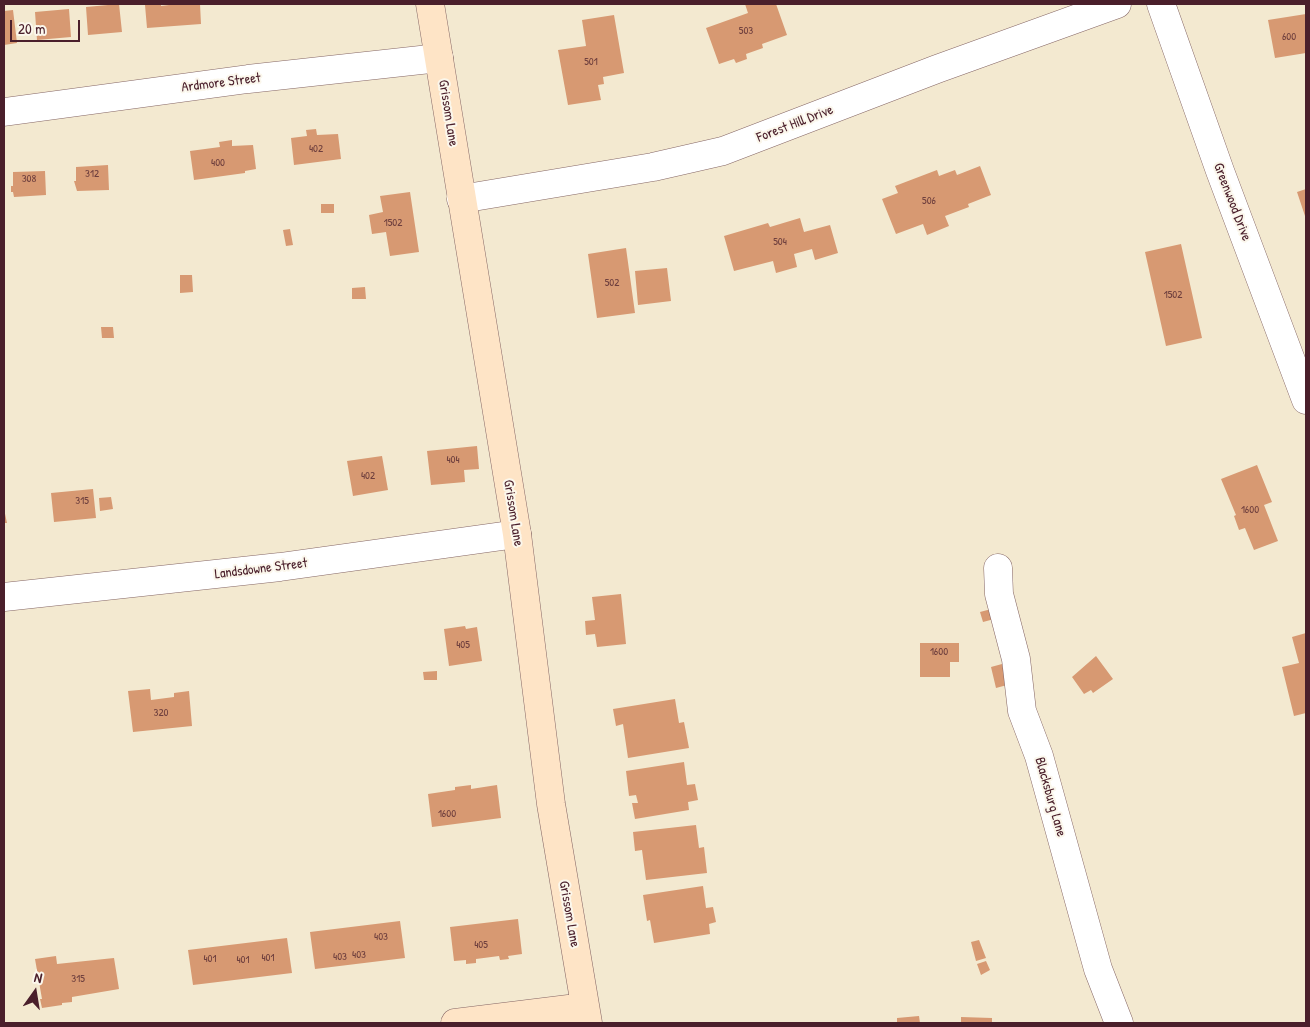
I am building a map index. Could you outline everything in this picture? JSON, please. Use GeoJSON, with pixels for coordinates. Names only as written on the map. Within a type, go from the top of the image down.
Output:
{"type":"FeatureCollection","features":[{"type":"Feature","properties":{"kind":"street","name":"Grissom Lane"},"geometry":{"type":"LineString","coordinates":[[430,4],[517,534],[551,804],[586,1015]]}},
{"type":"Feature","properties":{"kind":"street","name":"Forest Hill Drive"},"geometry":{"type":"LineString","coordinates":[[461,199],[654,168],[723,151],[937,69],[1117,4]]}},
{"type":"Feature","properties":{"kind":"street","name":"Greenwood Drive"},"geometry":{"type":"LineString","coordinates":[[1161,4],[1220,171],[1301,370],[1306,400]]}},
{"type":"Feature","properties":{"kind":"street","name":"Ardmore Street"},"geometry":{"type":"LineString","coordinates":[[4,112],[248,79],[439,58]]}},
{"type":"Feature","properties":{"kind":"street","name":"Landsdowne Street"},"geometry":{"type":"LineString","coordinates":[[4,597],[280,567],[517,534]]}},
{"type":"Feature","properties":{"kind":"street","name":"Blacksburg Lane"},"geometry":{"type":"LineString","coordinates":[[998,568],[999,594],[1016,659],[1022,711],[1039,756],[1098,969],[1119,1023]]}},
{"type":"Feature","properties":{"kind":"street"},"geometry":{"type":"LineString","coordinates":[[455,1023],[586,1015]]}},
{"type":"Feature","properties":{"kind":"building"},"geometry":{"type":"Polygon","coordinates":[[[119,4],[122,32],[88,35],[86,7],[119,4]]]}},
{"type":"Feature","properties":{"kind":"building"},"geometry":{"type":"Polygon","coordinates":[[[161,4],[161,6],[169,4],[200,4],[201,24],[147,28],[145,5],[161,4]]]}},
{"type":"Feature","properties":{"kind":"building"},"geometry":{"type":"Polygon","coordinates":[[[745,4],[776,4],[787,35],[762,44],[763,48],[746,54],[747,59],[736,63],[734,59],[719,64],[706,28],[748,13],[745,4]]]}},
{"type":"Feature","properties":{"kind":"building"},"geometry":{"type":"Polygon","coordinates":[[[69,9],[71,37],[37,40],[35,12],[69,9]]]}},
{"type":"Feature","properties":{"kind":"building"},"geometry":{"type":"Polygon","coordinates":[[[13,10],[17,43],[4,45],[4,11],[13,10]]]}},
{"type":"Feature","properties":{"kind":"building"},"geometry":{"type":"Polygon","coordinates":[[[1306,14],[1306,53],[1275,58],[1268,20],[1306,14]]]}},
{"type":"Feature","properties":{"kind":"building"},"geometry":{"type":"Polygon","coordinates":[[[614,15],[624,73],[603,77],[604,84],[598,85],[601,100],[568,105],[558,50],[586,46],[582,20],[614,15]]]}},
{"type":"Feature","properties":{"kind":"building"},"geometry":{"type":"Polygon","coordinates":[[[316,129],[317,135],[338,134],[341,159],[294,165],[291,138],[307,136],[306,130],[316,129]]]}},
{"type":"Feature","properties":{"kind":"building"},"geometry":{"type":"Polygon","coordinates":[[[232,140],[232,146],[253,145],[256,169],[245,171],[245,173],[194,180],[190,151],[220,147],[219,142],[232,140]]]}},
{"type":"Feature","properties":{"kind":"building"},"geometry":{"type":"Polygon","coordinates":[[[108,165],[109,190],[77,191],[74,181],[76,181],[76,167],[108,165]]]}},
{"type":"Feature","properties":{"kind":"building"},"geometry":{"type":"Polygon","coordinates":[[[980,166],[991,195],[968,204],[969,207],[945,216],[949,226],[927,235],[923,224],[896,234],[882,199],[898,193],[895,186],[937,170],[939,176],[955,170],[957,175],[980,166]]]}},
{"type":"Feature","properties":{"kind":"building"},"geometry":{"type":"Polygon","coordinates":[[[45,171],[46,195],[14,197],[13,192],[11,192],[13,172],[45,171]]]}},
{"type":"Feature","properties":{"kind":"building"},"geometry":{"type":"Polygon","coordinates":[[[1306,189],[1306,219],[1297,192],[1306,189]]]}},
{"type":"Feature","properties":{"kind":"building"},"geometry":{"type":"Polygon","coordinates":[[[410,192],[419,252],[390,256],[386,232],[372,234],[369,215],[383,212],[380,196],[410,192]]]}},
{"type":"Feature","properties":{"kind":"building"},"geometry":{"type":"Polygon","coordinates":[[[321,204],[334,204],[334,213],[321,213],[321,204]]]}},
{"type":"Feature","properties":{"kind":"building"},"geometry":{"type":"Polygon","coordinates":[[[800,218],[804,232],[830,225],[838,253],[815,260],[812,249],[794,254],[797,267],[776,273],[773,261],[734,271],[724,236],[768,223],[770,227],[800,218]]]}},
{"type":"Feature","properties":{"kind":"building"},"geometry":{"type":"Polygon","coordinates":[[[290,229],[293,245],[286,246],[283,230],[290,229]]]}},
{"type":"Feature","properties":{"kind":"building"},"geometry":{"type":"Polygon","coordinates":[[[1181,244],[1202,338],[1166,346],[1145,252],[1181,244]]]}},
{"type":"Feature","properties":{"kind":"building"},"geometry":{"type":"Polygon","coordinates":[[[626,248],[635,313],[597,318],[588,254],[626,248]]]}},
{"type":"Feature","properties":{"kind":"building"},"geometry":{"type":"Polygon","coordinates":[[[667,268],[671,301],[638,305],[635,271],[667,268]]]}},
{"type":"Feature","properties":{"kind":"building"},"geometry":{"type":"Polygon","coordinates":[[[180,275],[192,275],[193,292],[180,293],[180,275]]]}},
{"type":"Feature","properties":{"kind":"building"},"geometry":{"type":"Polygon","coordinates":[[[365,287],[366,299],[352,299],[352,288],[365,287]]]}},
{"type":"Feature","properties":{"kind":"building"},"geometry":{"type":"Polygon","coordinates":[[[101,327],[113,327],[114,338],[102,338],[101,327]]]}},
{"type":"Feature","properties":{"kind":"building"},"geometry":{"type":"Polygon","coordinates":[[[477,446],[479,469],[464,470],[465,482],[431,485],[427,451],[477,446]]]}},
{"type":"Feature","properties":{"kind":"building"},"geometry":{"type":"Polygon","coordinates":[[[382,456],[388,490],[353,496],[347,461],[382,456]]]}},
{"type":"Feature","properties":{"kind":"building"},"geometry":{"type":"Polygon","coordinates":[[[1257,465],[1272,502],[1264,505],[1278,541],[1254,550],[1245,528],[1239,530],[1234,516],[1236,515],[1221,479],[1257,465]]]}},
{"type":"Feature","properties":{"kind":"building"},"geometry":{"type":"Polygon","coordinates":[[[93,489],[96,518],[54,522],[51,493],[93,489]]]}},
{"type":"Feature","properties":{"kind":"building"},"geometry":{"type":"Polygon","coordinates":[[[111,497],[113,509],[100,511],[99,498],[111,497]]]}},
{"type":"Feature","properties":{"kind":"building"},"geometry":{"type":"Polygon","coordinates":[[[4,509],[7,523],[4,523],[4,509]]]}},
{"type":"Feature","properties":{"kind":"building"},"geometry":{"type":"Polygon","coordinates":[[[621,594],[626,644],[597,647],[595,634],[586,635],[585,621],[595,620],[592,597],[621,594]]]}},
{"type":"Feature","properties":{"kind":"building"},"geometry":{"type":"Polygon","coordinates":[[[995,608],[998,618],[983,622],[980,612],[995,608]]]}},
{"type":"Feature","properties":{"kind":"building"},"geometry":{"type":"Polygon","coordinates":[[[465,626],[466,629],[477,627],[482,661],[449,666],[444,629],[465,626]]]}},
{"type":"Feature","properties":{"kind":"building"},"geometry":{"type":"Polygon","coordinates":[[[1306,633],[1306,713],[1294,716],[1282,667],[1299,663],[1292,637],[1306,633]]]}},
{"type":"Feature","properties":{"kind":"building"},"geometry":{"type":"Polygon","coordinates":[[[920,643],[959,643],[959,662],[950,662],[950,677],[920,677],[920,643]]]}},
{"type":"Feature","properties":{"kind":"building"},"geometry":{"type":"Polygon","coordinates":[[[1096,656],[1113,679],[1093,693],[1091,690],[1084,694],[1072,677],[1096,656]]]}},
{"type":"Feature","properties":{"kind":"building"},"geometry":{"type":"Polygon","coordinates":[[[1002,664],[1007,685],[996,688],[991,667],[1002,664]]]}},
{"type":"Feature","properties":{"kind":"building"},"geometry":{"type":"Polygon","coordinates":[[[437,671],[437,680],[424,680],[423,672],[437,671]]]}},
{"type":"Feature","properties":{"kind":"building"},"geometry":{"type":"Polygon","coordinates":[[[150,689],[151,700],[174,697],[174,693],[189,691],[192,726],[133,732],[128,691],[150,689]]]}},
{"type":"Feature","properties":{"kind":"building"},"geometry":{"type":"Polygon","coordinates":[[[675,699],[679,723],[684,722],[689,748],[628,758],[623,724],[616,726],[613,709],[675,699]]]}},
{"type":"Feature","properties":{"kind":"building"},"geometry":{"type":"Polygon","coordinates":[[[684,762],[687,785],[695,784],[698,800],[688,802],[689,810],[635,819],[632,803],[638,803],[636,795],[629,796],[626,771],[684,762]]]}},
{"type":"Feature","properties":{"kind":"building"},"geometry":{"type":"Polygon","coordinates":[[[471,785],[471,789],[497,785],[501,818],[432,827],[428,794],[455,790],[455,787],[471,785]]]}},
{"type":"Feature","properties":{"kind":"building"},"geometry":{"type":"Polygon","coordinates":[[[696,825],[699,848],[704,847],[707,873],[646,880],[642,850],[635,851],[633,832],[696,825]]]}},
{"type":"Feature","properties":{"kind":"building"},"geometry":{"type":"Polygon","coordinates":[[[703,886],[706,908],[713,907],[716,922],[709,924],[710,934],[654,943],[650,920],[647,921],[643,895],[703,886]]]}},
{"type":"Feature","properties":{"kind":"building"},"geometry":{"type":"Polygon","coordinates":[[[518,919],[522,954],[508,956],[509,959],[500,960],[499,956],[476,959],[476,963],[466,964],[466,960],[454,961],[450,927],[518,919]]]}},
{"type":"Feature","properties":{"kind":"building"},"geometry":{"type":"Polygon","coordinates":[[[400,921],[405,958],[315,969],[310,932],[400,921]]]}},
{"type":"Feature","properties":{"kind":"building"},"geometry":{"type":"Polygon","coordinates":[[[287,938],[292,973],[193,985],[188,950],[287,938]]]}},
{"type":"Feature","properties":{"kind":"building"},"geometry":{"type":"Polygon","coordinates":[[[979,940],[986,958],[976,961],[971,942],[979,940]]]}},
{"type":"Feature","properties":{"kind":"building"},"geometry":{"type":"Polygon","coordinates":[[[56,956],[57,964],[114,958],[119,989],[72,997],[72,1002],[42,1008],[35,959],[56,956]]]}},
{"type":"Feature","properties":{"kind":"building"},"geometry":{"type":"Polygon","coordinates":[[[986,961],[990,970],[981,975],[977,964],[986,961]]]}},
{"type":"Feature","properties":{"kind":"building"},"geometry":{"type":"Polygon","coordinates":[[[919,1016],[920,1023],[897,1023],[897,1018],[919,1016]]]}},
{"type":"Feature","properties":{"kind":"building"},"geometry":{"type":"Polygon","coordinates":[[[961,1017],[992,1018],[992,1023],[961,1023],[961,1017]]]}}]}
